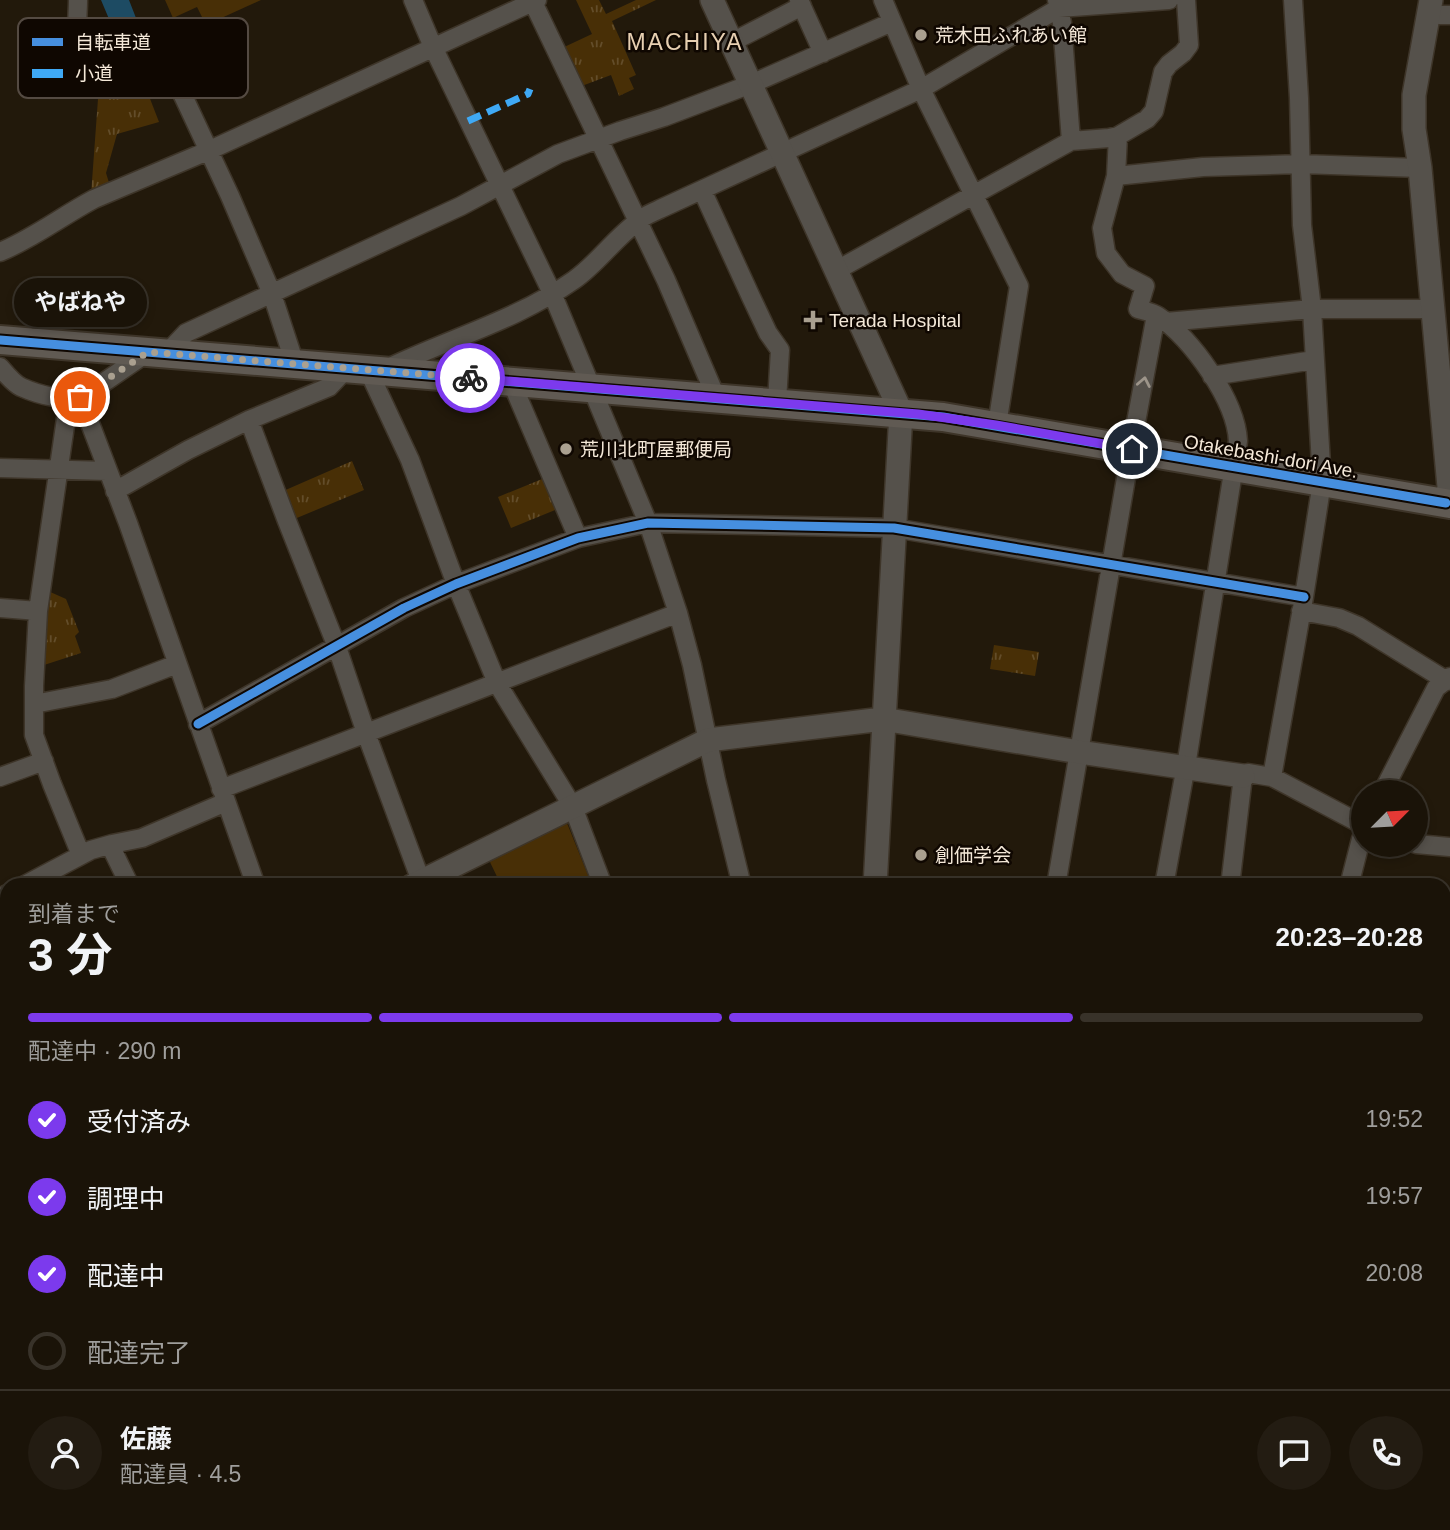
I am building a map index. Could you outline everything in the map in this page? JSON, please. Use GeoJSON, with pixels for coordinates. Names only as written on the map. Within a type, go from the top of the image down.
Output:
{"type":"FeatureCollection","features":[{"type":"Feature","properties":{"kind":"main road","name":"Otakebashi-dori Ave."},"geometry":{"type":"LineString","coordinates":[[0,340],[901,412],[996,425],[1448,503]]}},
{"type":"Feature","properties":{"kind":"street"},"geometry":{"type":"LineString","coordinates":[[78,0],[78,18]]}},
{"type":"Feature","properties":{"kind":"street"},"geometry":{"type":"LineString","coordinates":[[412,0],[552,293],[648,523],[678,612],[692,665],[740,878]]}},
{"type":"Feature","properties":{"kind":"street"},"geometry":{"type":"LineString","coordinates":[[712,0],[901,412],[875,878]]}},
{"type":"Feature","properties":{"kind":"street"},"geometry":{"type":"LineString","coordinates":[[883,0],[920,89],[1019,286],[996,425]]}},
{"type":"Feature","properties":{"kind":"street"},"geometry":{"type":"LineString","coordinates":[[115,491],[249,420],[366,369],[412,356],[489,326],[576,279],[637,221],[920,89],[1058,4],[1169,0]]}},
{"type":"Feature","properties":{"kind":"street"},"geometry":{"type":"LineString","coordinates":[[837,270],[1071,141],[1118,136],[1147,119],[1154,111],[1163,72],[1189,45],[1186,0]]}},
{"type":"Feature","properties":{"kind":"street"},"geometry":{"type":"LineString","coordinates":[[1272,778],[1322,482],[1312,309],[1302,225],[1293,0]]}},
{"type":"Feature","properties":{"kind":"street"},"geometry":{"type":"LineString","coordinates":[[0,252],[39,233],[94,199],[210,150],[530,2],[666,280],[716,397]]}},
{"type":"Feature","properties":{"kind":"street"},"geometry":{"type":"LineString","coordinates":[[732,42],[801,3],[823,53]]}},
{"type":"Feature","properties":{"kind":"street"},"geometry":{"type":"LineString","coordinates":[[1058,4],[1062,23],[1071,141]]}},
{"type":"Feature","properties":{"kind":"street"},"geometry":{"type":"LineString","coordinates":[[1436,9],[1414,95],[1414,129],[1420,168],[1448,503]]}},
{"type":"Feature","properties":{"kind":"street"},"geometry":{"type":"LineString","coordinates":[[0,367],[19,386],[46,396],[74,398],[158,353],[186,333],[461,206],[558,154],[751,84],[892,22]]}},
{"type":"Feature","properties":{"kind":"street"},"geometry":{"type":"LineString","coordinates":[[185,98],[272,294],[295,364]]}},
{"type":"Feature","properties":{"kind":"street"},"geometry":{"type":"LineString","coordinates":[[1118,136],[1116,176],[1102,228],[1106,253],[1122,274],[1145,286],[1138,309],[1161,319],[1179,332],[1205,364],[1234,418],[1238,431],[1217,582],[1165,878]]}},
{"type":"Feature","properties":{"kind":"street"},"geometry":{"type":"LineString","coordinates":[[1116,176],[1203,167],[1301,164],[1420,168]]}},
{"type":"Feature","properties":{"kind":"street"},"geometry":{"type":"LineString","coordinates":[[702,190],[768,332],[780,350],[777,402]]}},
{"type":"Feature","properties":{"kind":"street"},"geometry":{"type":"LineString","coordinates":[[1161,319],[1312,309],[1432,309]]}},
{"type":"Feature","properties":{"kind":"street"},"geometry":{"type":"LineString","coordinates":[[1057,878],[1132,449],[1161,319]]}},
{"type":"Feature","properties":{"kind":"street"},"geometry":{"type":"LineString","coordinates":[[1212,376],[1314,360]]}},
{"type":"Feature","properties":{"kind":"street"},"geometry":{"type":"LineString","coordinates":[[366,369],[410,460],[456,584],[497,683],[573,807],[600,878]]}},
{"type":"Feature","properties":{"kind":"street"},"geometry":{"type":"LineString","coordinates":[[511,381],[578,538]]}},
{"type":"Feature","properties":{"kind":"street"},"geometry":{"type":"LineString","coordinates":[[74,398],[58,469],[38,611],[34,735],[81,855]]}},
{"type":"Feature","properties":{"kind":"street"},"geometry":{"type":"LineString","coordinates":[[74,398],[115,491],[253,878]]}},
{"type":"Feature","properties":{"kind":"street"},"geometry":{"type":"LineString","coordinates":[[249,420],[337,647],[415,878]]}},
{"type":"Feature","properties":{"kind":"street"},"geometry":{"type":"LineString","coordinates":[[0,468],[107,471]]}},
{"type":"Feature","properties":{"kind":"street"},"geometry":{"type":"LineString","coordinates":[[198,724],[404,608],[456,584],[578,538],[648,523],[894,528],[1217,582],[1302,604],[1358,626],[1448,679],[1436,688],[1389,780]]}},
{"type":"Feature","properties":{"kind":"street"},"geometry":{"type":"LineString","coordinates":[[0,608],[38,611]]}},
{"type":"Feature","properties":{"kind":"street"},"geometry":{"type":"LineString","coordinates":[[38,878],[81,855],[142,838],[223,795],[366,733],[678,612]]}},
{"type":"Feature","properties":{"kind":"street"},"geometry":{"type":"LineString","coordinates":[[34,704],[112,689],[177,664]]}},
{"type":"Feature","properties":{"kind":"street"},"geometry":{"type":"LineString","coordinates":[[427,878],[708,740],[883,719],[1079,752],[1272,778],[1351,827]]}},
{"type":"Feature","properties":{"kind":"street"},"geometry":{"type":"LineString","coordinates":[[0,777],[44,761]]}},
{"type":"Feature","properties":{"kind":"street"},"geometry":{"type":"LineString","coordinates":[[1231,878],[1243,776]]}},
{"type":"Feature","properties":{"kind":"street"},"geometry":{"type":"LineString","coordinates":[[110,845],[126,878]]}},
{"type":"Feature","properties":{"kind":"street"},"geometry":{"type":"LineString","coordinates":[[1428,845],[1450,847]]}},
{"type":"Feature","properties":{"kind":"street"},"geometry":{"type":"LineString","coordinates":[[1351,878],[1357,858]]}},
{"type":"Feature","properties":{"kind":"green space"},"geometry":{"type":"Polygon","coordinates":[[[165,0],[261,0],[221,18],[202,18],[197,7],[173,18],[165,0]]]}},
{"type":"Feature","properties":{"kind":"green space"},"geometry":{"type":"Polygon","coordinates":[[[576,0],[599,0],[606,14],[636,0],[656,0],[612,21],[636,75],[629,78],[634,89],[619,96],[611,75],[579,87],[560,49],[592,34],[576,0]]]}},
{"type":"Feature","properties":{"kind":"green space"},"geometry":{"type":"Polygon","coordinates":[[[150,98],[159,122],[117,134],[106,173],[110,186],[91,195],[98,99],[150,98]]]}},
{"type":"Feature","properties":{"kind":"green space"},"geometry":{"type":"Polygon","coordinates":[[[352,461],[364,490],[292,520],[281,492],[352,461]]]}},
{"type":"Feature","properties":{"kind":"green space"},"geometry":{"type":"Polygon","coordinates":[[[547,477],[560,508],[511,528],[498,497],[547,477]]]}},
{"type":"Feature","properties":{"kind":"green space"},"geometry":{"type":"Polygon","coordinates":[[[48,591],[66,599],[79,632],[75,636],[81,653],[44,665],[48,591]]]}},
{"type":"Feature","properties":{"kind":"green space"},"geometry":{"type":"Polygon","coordinates":[[[994,645],[1039,652],[1035,676],[990,669],[994,645]]]}},
{"type":"Feature","properties":{"kind":"green space"},"geometry":{"type":"Polygon","coordinates":[[[564,822],[567,823],[589,878],[498,878],[489,860],[564,822]]]}},
{"type":"Feature","properties":{"kind":"water"},"geometry":{"type":"Polygon","coordinates":[[[101,0],[129,0],[136,18],[109,18],[101,0]]]}},
{"type":"Feature","properties":{"kind":"marked path"},"geometry":{"type":"LineString","coordinates":[[468,121],[528,94],[530,89]]}},
{"type":"Feature","properties":{"kind":"cycle path"},"geometry":{"type":"LineString","coordinates":[[0,340],[943,417],[1446,503]]}},
{"type":"Feature","properties":{"kind":"cycle path"},"geometry":{"type":"LineString","coordinates":[[198,724],[404,608],[456,584],[578,538],[648,523],[894,528],[1304,597]]}},
{"type":"Feature","properties":{"kind":"way so far"},"geometry":{"type":"LineString","coordinates":[[80,397],[148,352],[470,378]]}},
{"type":"Feature","properties":{"kind":"place","name":"荒木田ふれあい館"},"geometry":{"type":"Point","coordinates":[921,35]}},
{"type":"Feature","properties":{"kind":"place","name":"Terada Hospital"},"geometry":{"type":"Point","coordinates":[813,320]}},
{"type":"Feature","properties":{"kind":"place","name":"やばねや"},"geometry":{"type":"Point","coordinates":[80,397]}},
{"type":"Feature","properties":{"kind":"place","name":"荒川北町屋郵便局"},"geometry":{"type":"Point","coordinates":[566,449]}},
{"type":"Feature","properties":{"kind":"place","name":"創価学会"},"geometry":{"type":"Point","coordinates":[921,855]}},
{"type":"Feature","properties":{"kind":"district","name":"MACHIYA"},"geometry":{"type":"Point","coordinates":[685,42]}},
{"type":"Feature","properties":{"kind":"route"},"geometry":{"type":"LineString","coordinates":[[470,378],[918,414],[1132,449]]}}]}
